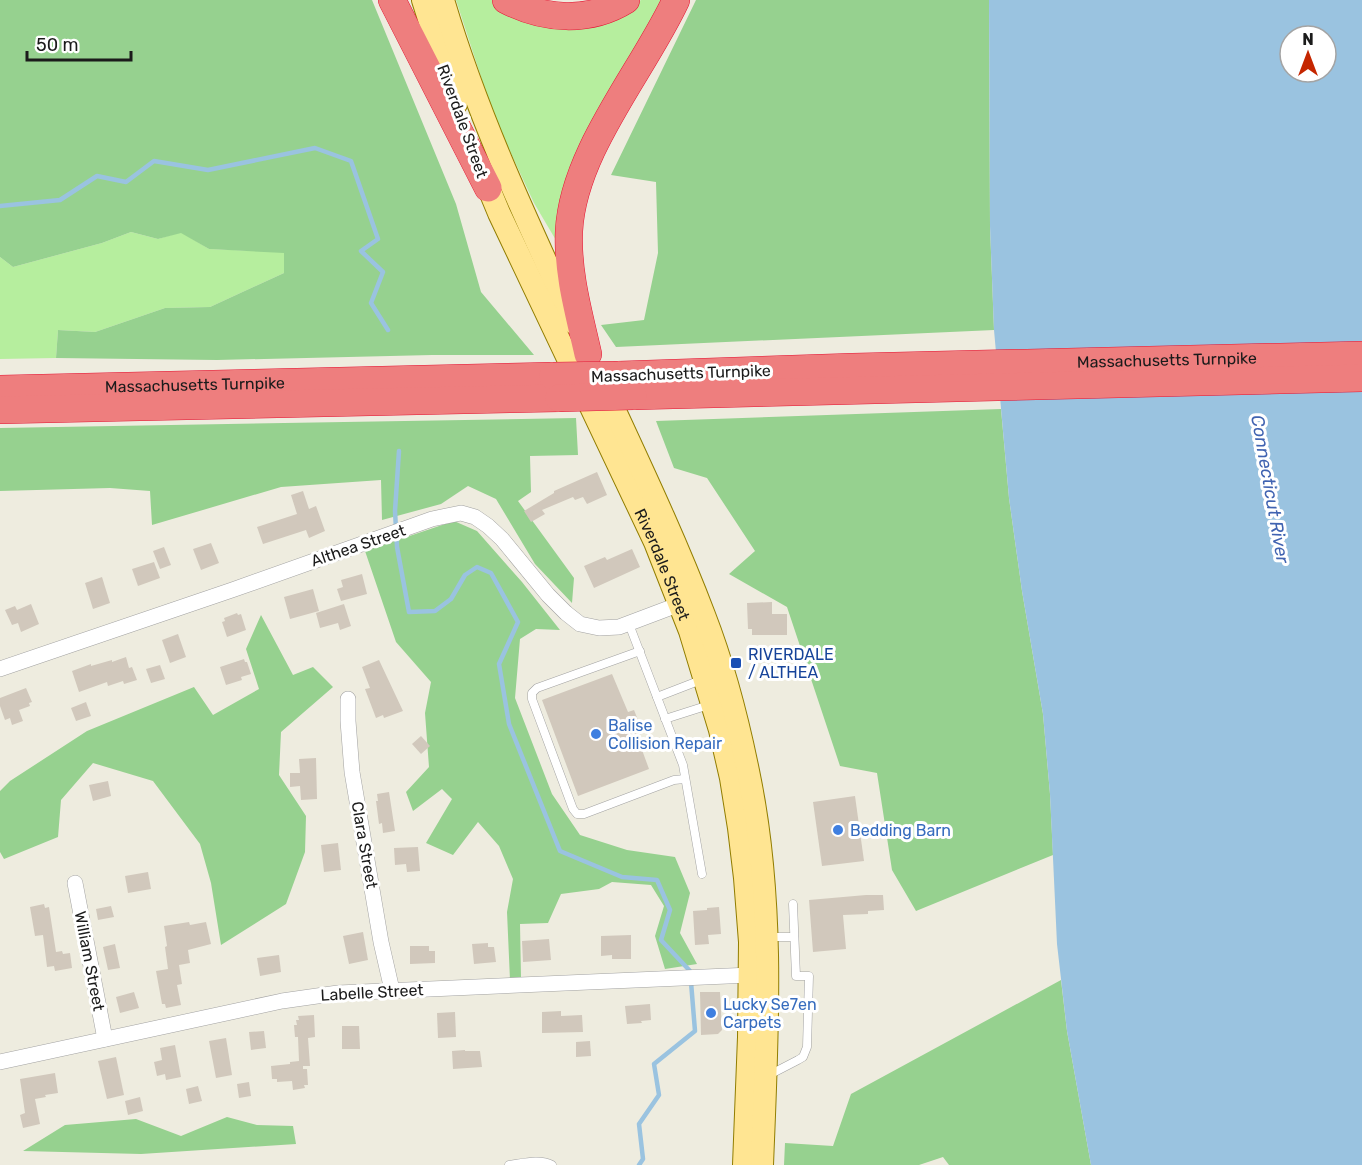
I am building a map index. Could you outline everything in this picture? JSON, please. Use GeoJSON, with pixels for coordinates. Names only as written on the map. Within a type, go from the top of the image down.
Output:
{"type":"FeatureCollection","features":[{"type":"Feature","properties":{"kind":"highway"},"geometry":{"type":"LineString","coordinates":[[392,0],[488,188]]}},
{"type":"Feature","properties":{"kind":"highway"},"geometry":{"type":"LineString","coordinates":[[506,0],[541,14],[574,16],[604,11],[626,0]]}},
{"type":"Feature","properties":{"kind":"highway"},"geometry":{"type":"LineString","coordinates":[[588,354],[570,261],[569,230],[575,197],[598,140],[676,0]]}},
{"type":"Feature","properties":{"kind":"highway","name":"Massachusetts Turnpike"},"geometry":{"type":"LineString","coordinates":[[0,389],[626,386],[1362,355]]}},
{"type":"Feature","properties":{"kind":"highway","name":"Massachusetts Turnpike"},"geometry":{"type":"LineString","coordinates":[[853,378],[1362,378]]}},
{"type":"Feature","properties":{"kind":"highway","name":"Massachusetts Turnpike"},"geometry":{"type":"LineString","coordinates":[[0,410],[556,387]]}},
{"type":"Feature","properties":{"kind":"main road","name":"Riverdale Street"},"geometry":{"type":"LineString","coordinates":[[423,0],[456,104],[499,213],[645,520],[689,601],[708,625],[727,685],[751,783],[761,859],[767,937],[760,975],[744,1165]]}},
{"type":"Feature","properties":{"kind":"main road","name":"Riverdale Street"},"geometry":{"type":"LineString","coordinates":[[443,0],[467,76],[496,151],[648,484],[689,601],[705,678],[729,770],[740,828],[748,909],[760,975],[766,1077],[762,1165]]}},
{"type":"Feature","properties":{"kind":"street","name":"Althea Street"},"geometry":{"type":"LineString","coordinates":[[0,669],[412,526],[461,513],[475,517],[488,526],[502,539],[548,595],[572,619],[586,626],[620,627],[689,601]]}},
{"type":"Feature","properties":{"kind":"street","name":"Clara Street"},"geometry":{"type":"LineString","coordinates":[[348,699],[352,772],[381,942],[392,990]]}},
{"type":"Feature","properties":{"kind":"street","name":"William Street"},"geometry":{"type":"LineString","coordinates":[[75,884],[105,1039]]}},
{"type":"Feature","properties":{"kind":"street","name":"Labelle Street"},"geometry":{"type":"LineString","coordinates":[[0,1062],[309,996],[392,990],[760,975]]}},
{"type":"Feature","properties":{"kind":"lane"},"geometry":{"type":"LineString","coordinates":[[629,624],[683,765],[702,874]]}},
{"type":"Feature","properties":{"kind":"lane"},"geometry":{"type":"LineString","coordinates":[[640,651],[536,689],[532,694],[532,699],[577,814],[584,814],[674,780],[685,779]]}},
{"type":"Feature","properties":{"kind":"lane"},"geometry":{"type":"LineString","coordinates":[[657,697],[705,678]]}},
{"type":"Feature","properties":{"kind":"lane"},"geometry":{"type":"LineString","coordinates":[[665,719],[713,704]]}},
{"type":"Feature","properties":{"kind":"lane"},"geometry":{"type":"LineString","coordinates":[[766,1077],[803,1057],[807,1047],[809,976],[796,976],[793,904]]}},
{"type":"Feature","properties":{"kind":"lane"},"geometry":{"type":"LineString","coordinates":[[767,937],[794,937]]}},
{"type":"Feature","properties":{"kind":"lane"},"geometry":{"type":"LineString","coordinates":[[509,1165],[541,1161],[552,1165]]}},
{"type":"Feature","properties":{"kind":"green space"},"geometry":{"type":"Polygon","coordinates":[[[0,0],[372,0],[456,204],[481,292],[534,355],[217,360],[56,358],[58,330],[95,332],[165,308],[210,307],[284,273],[284,253],[209,249],[181,233],[158,239],[131,232],[102,243],[13,267],[0,257],[0,0]]]}},
{"type":"Feature","properties":{"kind":"green space"},"geometry":{"type":"Polygon","coordinates":[[[456,0],[492,0],[503,10],[615,16],[641,0],[666,0],[560,247],[534,203],[494,117],[456,0]]]}},
{"type":"Feature","properties":{"kind":"green space"},"geometry":{"type":"Polygon","coordinates":[[[696,0],[989,0],[990,226],[994,330],[616,347],[601,325],[644,320],[658,253],[656,182],[611,175],[696,0]]]}},
{"type":"Feature","properties":{"kind":"green space"},"geometry":{"type":"Polygon","coordinates":[[[131,232],[158,239],[181,232],[209,249],[284,252],[284,273],[210,307],[165,308],[95,332],[58,330],[56,358],[0,359],[0,257],[13,267],[102,243],[131,232]]]}},
{"type":"Feature","properties":{"kind":"green space"},"geometry":{"type":"Polygon","coordinates":[[[1001,409],[1009,498],[1043,714],[1053,855],[916,911],[892,870],[877,773],[840,766],[787,607],[729,574],[755,551],[707,478],[674,468],[656,421],[1001,409]]]}},
{"type":"Feature","properties":{"kind":"green space"},"geometry":{"type":"Polygon","coordinates":[[[576,418],[578,455],[530,456],[531,492],[518,501],[574,578],[572,603],[535,564],[496,499],[468,486],[441,504],[382,520],[381,480],[281,487],[152,525],[150,491],[110,488],[0,491],[0,428],[576,418]]]}},
{"type":"Feature","properties":{"kind":"green space"},"geometry":{"type":"Polygon","coordinates":[[[454,521],[477,531],[560,630],[536,629],[520,639],[515,698],[552,794],[580,835],[627,850],[675,857],[690,893],[680,933],[697,964],[665,969],[655,936],[664,906],[651,885],[612,882],[599,889],[561,894],[548,923],[520,924],[521,978],[510,980],[507,912],[513,879],[499,846],[478,822],[453,855],[426,843],[452,799],[442,789],[413,811],[406,792],[429,767],[425,713],[431,682],[396,642],[365,551],[454,521]]]}},
{"type":"Feature","properties":{"kind":"green space"},"geometry":{"type":"Polygon","coordinates":[[[261,615],[293,675],[313,667],[333,687],[281,732],[279,775],[306,816],[305,852],[286,904],[221,945],[211,883],[200,844],[153,781],[93,763],[61,800],[58,837],[4,859],[0,852],[0,791],[10,781],[87,731],[194,687],[213,715],[259,689],[246,649],[261,615]]]}},
{"type":"Feature","properties":{"kind":"green space"},"geometry":{"type":"Polygon","coordinates":[[[1061,980],[1067,1031],[1091,1165],[949,1165],[943,1157],[919,1165],[784,1165],[785,1143],[833,1146],[851,1094],[1061,980]]]}},
{"type":"Feature","properties":{"kind":"green space"},"geometry":{"type":"Polygon","coordinates":[[[227,1117],[257,1125],[293,1126],[296,1144],[141,1154],[23,1151],[65,1125],[136,1119],[181,1136],[227,1117]]]}},
{"type":"Feature","properties":{"kind":"water","name":"Connecticut River"},"geometry":{"type":"Polygon","coordinates":[[[989,0],[1362,0],[1362,1165],[1091,1165],[1067,1031],[1057,944],[1050,794],[1043,714],[1009,498],[994,330],[990,226],[989,0]]]}},
{"type":"Feature","properties":{"kind":"building"},"geometry":{"type":"Polygon","coordinates":[[[597,472],[607,495],[587,504],[583,497],[575,500],[573,497],[542,510],[545,514],[531,522],[524,511],[554,491],[597,472]]]}},
{"type":"Feature","properties":{"kind":"building"},"geometry":{"type":"Polygon","coordinates":[[[303,491],[309,509],[316,506],[325,531],[309,538],[306,530],[263,544],[257,527],[297,514],[291,495],[303,491]]]}},
{"type":"Feature","properties":{"kind":"building"},"geometry":{"type":"Polygon","coordinates":[[[211,543],[219,563],[201,570],[193,549],[211,543]]]}},
{"type":"Feature","properties":{"kind":"building"},"geometry":{"type":"Polygon","coordinates":[[[164,547],[171,565],[160,569],[153,551],[164,547]]]}},
{"type":"Feature","properties":{"kind":"building"},"geometry":{"type":"Polygon","coordinates":[[[632,549],[640,567],[594,588],[584,566],[605,557],[607,560],[632,549]]]}},
{"type":"Feature","properties":{"kind":"building"},"geometry":{"type":"Polygon","coordinates":[[[154,562],[160,578],[138,586],[132,569],[154,562]]]}},
{"type":"Feature","properties":{"kind":"building"},"geometry":{"type":"Polygon","coordinates":[[[362,574],[367,594],[341,601],[337,589],[343,587],[341,580],[362,574]]]}},
{"type":"Feature","properties":{"kind":"building"},"geometry":{"type":"Polygon","coordinates":[[[102,577],[110,603],[93,609],[85,583],[102,577]]]}},
{"type":"Feature","properties":{"kind":"building"},"geometry":{"type":"Polygon","coordinates":[[[313,589],[319,611],[290,619],[284,597],[313,589]]]}},
{"type":"Feature","properties":{"kind":"building"},"geometry":{"type":"Polygon","coordinates":[[[772,602],[772,614],[787,614],[787,635],[752,635],[752,629],[748,629],[747,603],[772,602]]]}},
{"type":"Feature","properties":{"kind":"building"},"geometry":{"type":"Polygon","coordinates":[[[31,604],[39,624],[21,632],[18,623],[12,625],[5,610],[15,606],[17,610],[31,604]]]}},
{"type":"Feature","properties":{"kind":"building"},"geometry":{"type":"Polygon","coordinates":[[[344,604],[351,626],[340,630],[338,623],[320,628],[316,613],[344,604]]]}},
{"type":"Feature","properties":{"kind":"building"},"geometry":{"type":"Polygon","coordinates":[[[237,613],[241,614],[246,630],[227,637],[222,622],[225,621],[224,618],[237,613]]]}},
{"type":"Feature","properties":{"kind":"building"},"geometry":{"type":"Polygon","coordinates":[[[178,634],[186,657],[170,663],[162,640],[178,634]]]}},
{"type":"Feature","properties":{"kind":"building"},"geometry":{"type":"Polygon","coordinates":[[[126,657],[129,668],[132,667],[137,680],[124,684],[123,681],[108,686],[107,682],[79,692],[72,671],[91,664],[91,666],[112,660],[112,662],[126,657]]]}},
{"type":"Feature","properties":{"kind":"building"},"geometry":{"type":"Polygon","coordinates":[[[244,659],[251,674],[241,677],[242,680],[226,685],[220,667],[244,659]]]}},
{"type":"Feature","properties":{"kind":"building"},"geometry":{"type":"Polygon","coordinates":[[[379,660],[403,711],[384,718],[383,715],[376,718],[365,689],[370,688],[362,667],[379,660]]]}},
{"type":"Feature","properties":{"kind":"building"},"geometry":{"type":"Polygon","coordinates":[[[160,665],[165,679],[151,683],[146,669],[160,665]]]}},
{"type":"Feature","properties":{"kind":"building"},"geometry":{"type":"Polygon","coordinates":[[[612,674],[628,712],[634,710],[640,725],[634,728],[649,769],[578,796],[542,700],[612,674]]]}},
{"type":"Feature","properties":{"kind":"building"},"geometry":{"type":"Polygon","coordinates":[[[26,688],[32,702],[29,703],[30,706],[19,710],[23,721],[12,725],[10,718],[5,720],[0,698],[26,688]]]}},
{"type":"Feature","properties":{"kind":"building"},"geometry":{"type":"Polygon","coordinates":[[[86,702],[91,716],[76,721],[71,708],[86,702]]]}},
{"type":"Feature","properties":{"kind":"building"},"geometry":{"type":"Polygon","coordinates":[[[421,736],[430,746],[421,754],[412,744],[421,736]]]}},
{"type":"Feature","properties":{"kind":"building"},"geometry":{"type":"Polygon","coordinates":[[[316,758],[317,799],[301,800],[300,786],[290,787],[290,773],[300,773],[299,759],[316,758]]]}},
{"type":"Feature","properties":{"kind":"building"},"geometry":{"type":"Polygon","coordinates":[[[108,781],[111,796],[93,801],[89,785],[108,781]]]}},
{"type":"Feature","properties":{"kind":"building"},"geometry":{"type":"Polygon","coordinates":[[[389,792],[395,831],[383,833],[382,823],[379,824],[377,794],[389,792]]]}},
{"type":"Feature","properties":{"kind":"building"},"geometry":{"type":"Polygon","coordinates":[[[855,796],[864,861],[822,866],[813,802],[855,796]]]}},
{"type":"Feature","properties":{"kind":"building"},"geometry":{"type":"Polygon","coordinates":[[[338,843],[341,870],[324,872],[321,845],[338,843]]]}},
{"type":"Feature","properties":{"kind":"building"},"geometry":{"type":"Polygon","coordinates":[[[418,847],[420,871],[407,872],[406,864],[395,865],[394,848],[418,847]]]}},
{"type":"Feature","properties":{"kind":"building"},"geometry":{"type":"Polygon","coordinates":[[[148,872],[151,889],[128,893],[125,876],[148,872]]]}},
{"type":"Feature","properties":{"kind":"building"},"geometry":{"type":"Polygon","coordinates":[[[883,895],[884,910],[868,911],[868,914],[843,915],[846,949],[813,952],[809,900],[883,895]]]}},
{"type":"Feature","properties":{"kind":"building"},"geometry":{"type":"Polygon","coordinates":[[[44,904],[45,908],[49,907],[56,952],[70,953],[72,968],[55,971],[54,966],[47,967],[43,935],[35,936],[30,907],[44,904]]]}},
{"type":"Feature","properties":{"kind":"building"},"geometry":{"type":"Polygon","coordinates":[[[111,906],[114,917],[98,920],[96,909],[111,906]]]}},
{"type":"Feature","properties":{"kind":"building"},"geometry":{"type":"Polygon","coordinates":[[[719,907],[721,934],[708,935],[709,944],[695,945],[693,911],[719,907]]]}},
{"type":"Feature","properties":{"kind":"building"},"geometry":{"type":"Polygon","coordinates":[[[189,922],[190,925],[206,922],[211,944],[188,950],[190,963],[179,965],[182,984],[177,985],[181,1005],[166,1008],[165,1004],[162,1004],[156,971],[168,969],[164,926],[189,922]]]}},
{"type":"Feature","properties":{"kind":"building"},"geometry":{"type":"Polygon","coordinates":[[[363,932],[368,960],[349,964],[343,936],[363,932]]]}},
{"type":"Feature","properties":{"kind":"building"},"geometry":{"type":"Polygon","coordinates":[[[631,935],[631,959],[612,959],[612,955],[601,956],[601,936],[631,935]]]}},
{"type":"Feature","properties":{"kind":"building"},"geometry":{"type":"Polygon","coordinates":[[[549,939],[551,960],[523,962],[522,941],[549,939]]]}},
{"type":"Feature","properties":{"kind":"building"},"geometry":{"type":"Polygon","coordinates":[[[488,943],[488,947],[494,947],[496,962],[474,964],[472,944],[488,943]]]}},
{"type":"Feature","properties":{"kind":"building"},"geometry":{"type":"Polygon","coordinates":[[[115,944],[120,968],[108,970],[103,947],[115,944]]]}},
{"type":"Feature","properties":{"kind":"building"},"geometry":{"type":"Polygon","coordinates":[[[410,946],[429,946],[429,951],[435,951],[435,963],[410,964],[410,946]]]}},
{"type":"Feature","properties":{"kind":"building"},"geometry":{"type":"Polygon","coordinates":[[[279,955],[281,972],[260,976],[257,958],[279,955]]]}},
{"type":"Feature","properties":{"kind":"building"},"geometry":{"type":"Polygon","coordinates":[[[134,992],[139,1008],[120,1013],[116,997],[134,992]]]}},
{"type":"Feature","properties":{"kind":"building"},"geometry":{"type":"Polygon","coordinates":[[[700,992],[720,992],[722,1030],[718,1034],[701,1035],[700,992]]]}},
{"type":"Feature","properties":{"kind":"building"},"geometry":{"type":"Polygon","coordinates":[[[650,1004],[651,1020],[627,1024],[625,1006],[650,1004]]]}},
{"type":"Feature","properties":{"kind":"building"},"geometry":{"type":"Polygon","coordinates":[[[561,1011],[561,1016],[582,1015],[583,1032],[542,1033],[542,1012],[561,1011]]]}},
{"type":"Feature","properties":{"kind":"building"},"geometry":{"type":"Polygon","coordinates":[[[455,1012],[456,1037],[438,1038],[437,1013],[455,1012]]]}},
{"type":"Feature","properties":{"kind":"building"},"geometry":{"type":"Polygon","coordinates":[[[314,1015],[315,1037],[308,1038],[310,1066],[303,1066],[303,1069],[307,1069],[308,1085],[304,1085],[305,1088],[293,1090],[292,1081],[277,1082],[277,1079],[272,1079],[271,1066],[299,1061],[298,1037],[295,1037],[294,1025],[297,1025],[298,1016],[314,1015]]]}},
{"type":"Feature","properties":{"kind":"building"},"geometry":{"type":"Polygon","coordinates":[[[342,1026],[359,1026],[360,1049],[342,1049],[342,1026]]]}},
{"type":"Feature","properties":{"kind":"building"},"geometry":{"type":"Polygon","coordinates":[[[264,1031],[266,1048],[251,1050],[249,1032],[264,1031]]]}},
{"type":"Feature","properties":{"kind":"building"},"geometry":{"type":"Polygon","coordinates":[[[226,1038],[232,1075],[216,1078],[209,1041],[226,1038]]]}},
{"type":"Feature","properties":{"kind":"building"},"geometry":{"type":"Polygon","coordinates":[[[590,1041],[591,1056],[576,1057],[576,1042],[590,1041]]]}},
{"type":"Feature","properties":{"kind":"building"},"geometry":{"type":"Polygon","coordinates":[[[175,1045],[181,1077],[166,1080],[165,1074],[157,1076],[154,1062],[162,1060],[160,1048],[175,1045]]]}},
{"type":"Feature","properties":{"kind":"building"},"geometry":{"type":"Polygon","coordinates":[[[452,1051],[480,1051],[482,1067],[453,1069],[452,1051]]]}},
{"type":"Feature","properties":{"kind":"building"},"geometry":{"type":"Polygon","coordinates":[[[116,1057],[124,1095],[107,1099],[98,1061],[116,1057]]]}},
{"type":"Feature","properties":{"kind":"building"},"geometry":{"type":"Polygon","coordinates":[[[55,1073],[58,1093],[35,1099],[40,1124],[23,1128],[20,1115],[25,1113],[20,1079],[55,1073]]]}},
{"type":"Feature","properties":{"kind":"building"},"geometry":{"type":"Polygon","coordinates":[[[249,1082],[251,1096],[239,1098],[237,1084],[249,1082]]]}},
{"type":"Feature","properties":{"kind":"building"},"geometry":{"type":"Polygon","coordinates":[[[198,1086],[202,1101],[189,1104],[186,1089],[198,1086]]]}},
{"type":"Feature","properties":{"kind":"building"},"geometry":{"type":"Polygon","coordinates":[[[140,1097],[143,1111],[128,1115],[125,1101],[140,1097]]]}},
{"type":"Feature","properties":{"kind":"waterway"},"geometry":{"type":"LineString","coordinates":[[0,206],[60,200],[97,176],[126,182],[154,161],[208,170],[315,148],[351,161],[378,239],[361,251],[383,272],[371,303],[388,330]]}},
{"type":"Feature","properties":{"kind":"waterway"},"geometry":{"type":"LineString","coordinates":[[399,451],[395,511],[397,547],[409,612],[435,611],[451,599],[465,575],[477,567],[491,573],[518,622],[499,664],[509,724],[560,851],[622,877],[657,880],[670,910],[661,940],[690,973]]}},
{"type":"Feature","properties":{"kind":"waterway"},"geometry":{"type":"LineString","coordinates":[[639,1165],[643,1159],[639,1124],[659,1095],[654,1064],[695,1031],[691,982]]}},
{"type":"Feature","properties":{"kind":"place","name":"RIVERDALE / ALTHEA"},"geometry":{"type":"Point","coordinates":[736,663]}},
{"type":"Feature","properties":{"kind":"place","name":"Balise Collision Repair"},"geometry":{"type":"Point","coordinates":[596,734]}},
{"type":"Feature","properties":{"kind":"place","name":"Bedding Barn"},"geometry":{"type":"Point","coordinates":[838,830]}},
{"type":"Feature","properties":{"kind":"place","name":"Lucky Se7en Carpets"},"geometry":{"type":"Point","coordinates":[711,1013]}}]}
